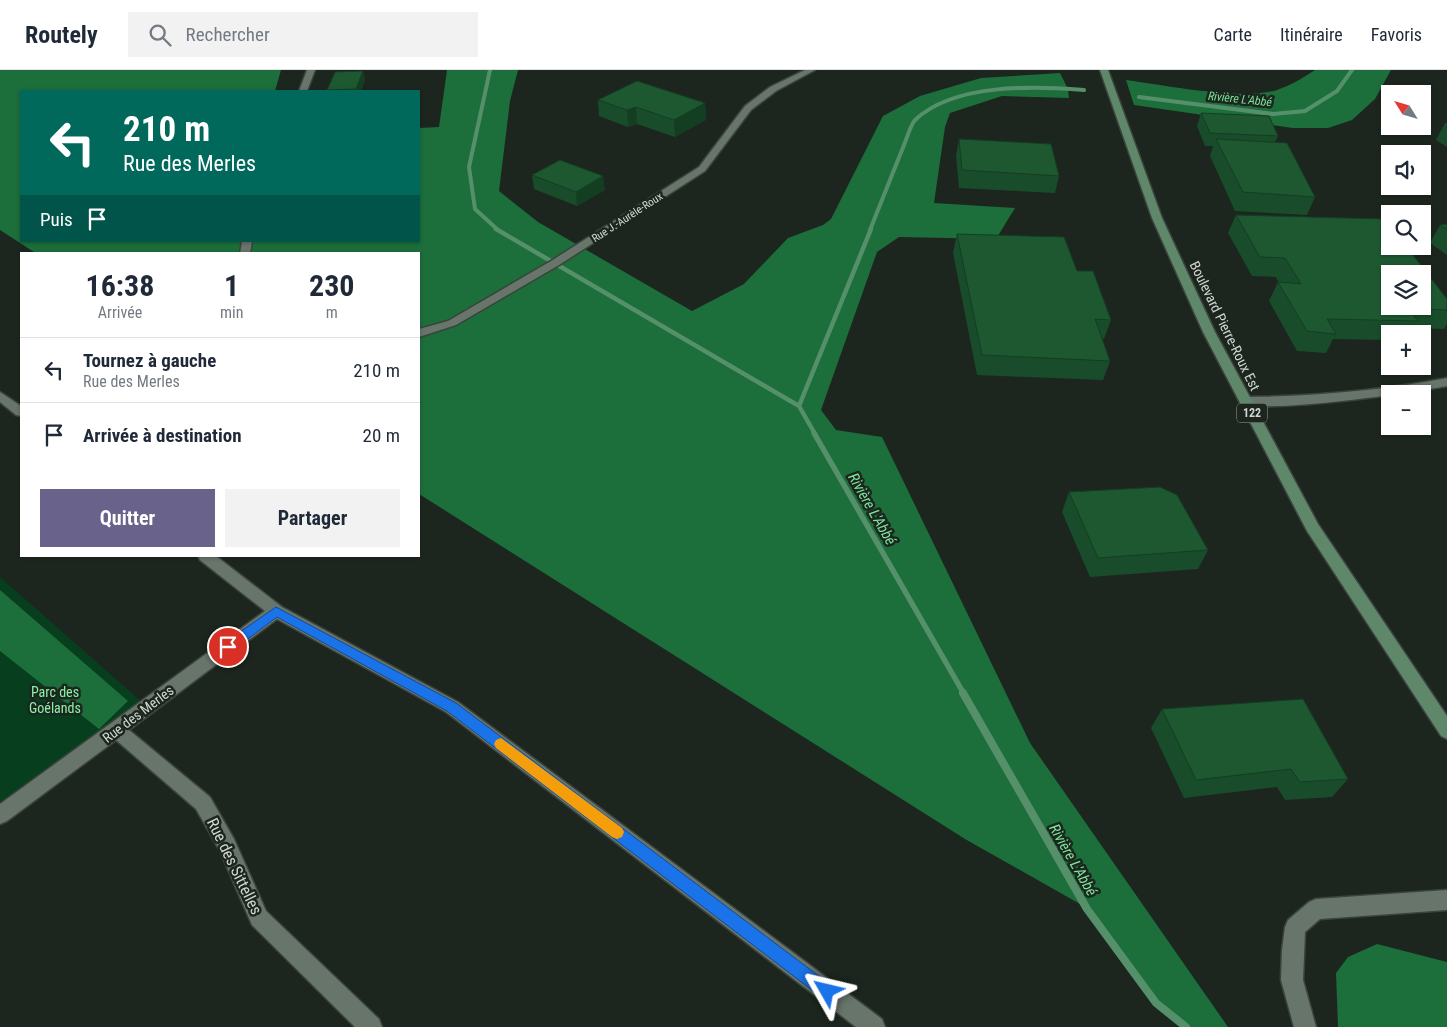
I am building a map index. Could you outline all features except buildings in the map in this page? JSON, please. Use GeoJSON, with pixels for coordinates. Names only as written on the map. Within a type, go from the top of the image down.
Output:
{"type":"FeatureCollection","features":[{"type":"Feature","properties":{"kind":"main road","name":"Boulevard Pierre-Roux Est"},"geometry":{"type":"LineString","coordinates":[[1104,70],[1156,218],[1209,332],[1312,526],[1447,731]]}},
{"type":"Feature","properties":{"kind":"street"},"geometry":{"type":"LineString","coordinates":[[303,90],[311,70]]}},
{"type":"Feature","properties":{"kind":"street","name":"Rue J.-Aurèle-Roux"},"geometry":{"type":"LineString","coordinates":[[420,333],[452,323],[554,263],[702,169],[748,108],[773,89],[811,70]]}},
{"type":"Feature","properties":{"kind":"street"},"geometry":{"type":"LineString","coordinates":[[1246,401],[1285,401],[1367,395],[1447,382]]}},
{"type":"Feature","properties":{"kind":"street"},"geometry":{"type":"LineString","coordinates":[[1,398],[20,411]]}},
{"type":"Feature","properties":{"kind":"street"},"geometry":{"type":"LineString","coordinates":[[206,557],[276,611],[452,707],[874,1027]]}},
{"type":"Feature","properties":{"kind":"street","name":"Rue des Merles"},"geometry":{"type":"LineString","coordinates":[[0,815],[276,611]]}},
{"type":"Feature","properties":{"kind":"street","name":"Rue des Sittelles"},"geometry":{"type":"LineString","coordinates":[[117,730],[204,804],[228,845],[259,918],[371,1027]]}},
{"type":"Feature","properties":{"kind":"street"},"geometry":{"type":"LineString","coordinates":[[1305,1027],[1292,980],[1292,950],[1295,926],[1316,909],[1447,900]]}},
{"type":"Feature","properties":{"kind":"green space"},"geometry":{"type":"Polygon","coordinates":[[[0,70],[281,70],[275,90],[20,90],[20,242],[420,242],[420,128],[439,127],[447,70],[518,70],[510,101],[499,191],[538,222],[692,311],[744,284],[788,238],[823,225],[831,219],[883,116],[920,96],[981,78],[1060,73],[1068,89],[1069,98],[1002,96],[950,113],[945,127],[934,203],[1015,208],[996,239],[899,237],[877,252],[821,410],[836,430],[882,437],[1030,743],[1228,1027],[1186,1027],[1156,1003],[1087,908],[965,839],[420,495],[420,252],[34,252],[0,230],[0,70]]]}},
{"type":"Feature","properties":{"kind":"green space"},"geometry":{"type":"Polygon","coordinates":[[[1315,70],[1391,70],[1381,85],[1375,99],[1352,120],[1328,128],[1293,128],[1134,105],[1126,80],[1203,91],[1244,94],[1277,90],[1315,70]]]}},
{"type":"Feature","properties":{"kind":"green space","name":"Parc des Goélands"},"geometry":{"type":"Polygon","coordinates":[[[0,577],[144,704],[0,807],[0,577]]]}},
{"type":"Feature","properties":{"kind":"green space"},"geometry":{"type":"Polygon","coordinates":[[[0,590],[128,701],[99,729],[0,651],[0,590]]]}},
{"type":"Feature","properties":{"kind":"green space"},"geometry":{"type":"Polygon","coordinates":[[[1377,944],[1447,962],[1447,1027],[1338,1027],[1336,973],[1348,957],[1377,944]]]}},
{"type":"Feature","properties":{"kind":"waterway"},"geometry":{"type":"LineString","coordinates":[[490,70],[469,167],[475,209],[498,230]]}},
{"type":"Feature","properties":{"kind":"waterway","name":"Rivière L'Abbé"},"geometry":{"type":"LineString","coordinates":[[1139,97],[1273,114],[1305,111],[1337,91],[1352,70]]}},
{"type":"Feature","properties":{"kind":"waterway","name":"Rivière L'Abbé"},"geometry":{"type":"LineString","coordinates":[[870,230],[912,125],[915,120],[931,108],[951,99],[972,93],[995,90],[1019,88],[1084,90]]}},
{"type":"Feature","properties":{"kind":"waterway"},"geometry":{"type":"LineString","coordinates":[[496,229],[799,406]]}},
{"type":"Feature","properties":{"kind":"waterway","name":"Rivière L'Abbé"},"geometry":{"type":"LineString","coordinates":[[799,406],[871,229]]}},
{"type":"Feature","properties":{"kind":"waterway","name":"Rivière L'Abbé"},"geometry":{"type":"LineString","coordinates":[[799,406],[815,434]]}},
{"type":"Feature","properties":{"kind":"waterway","name":"Rivière L'Abbé"},"geometry":{"type":"LineString","coordinates":[[814,433],[964,694]]}},
{"type":"Feature","properties":{"kind":"waterway","name":"Rivière L'Abbé"},"geometry":{"type":"LineString","coordinates":[[963,693],[1087,909],[1156,1003],[1186,1027]]}},
{"type":"Feature","properties":{"kind":"slow traffic"},"geometry":{"type":"LineString","coordinates":[[501,744],[617,832]]}},
{"type":"Feature","properties":{"kind":"route"},"geometry":{"type":"LineString","coordinates":[[228,647],[276,611],[452,707],[827,991]]}}]}
